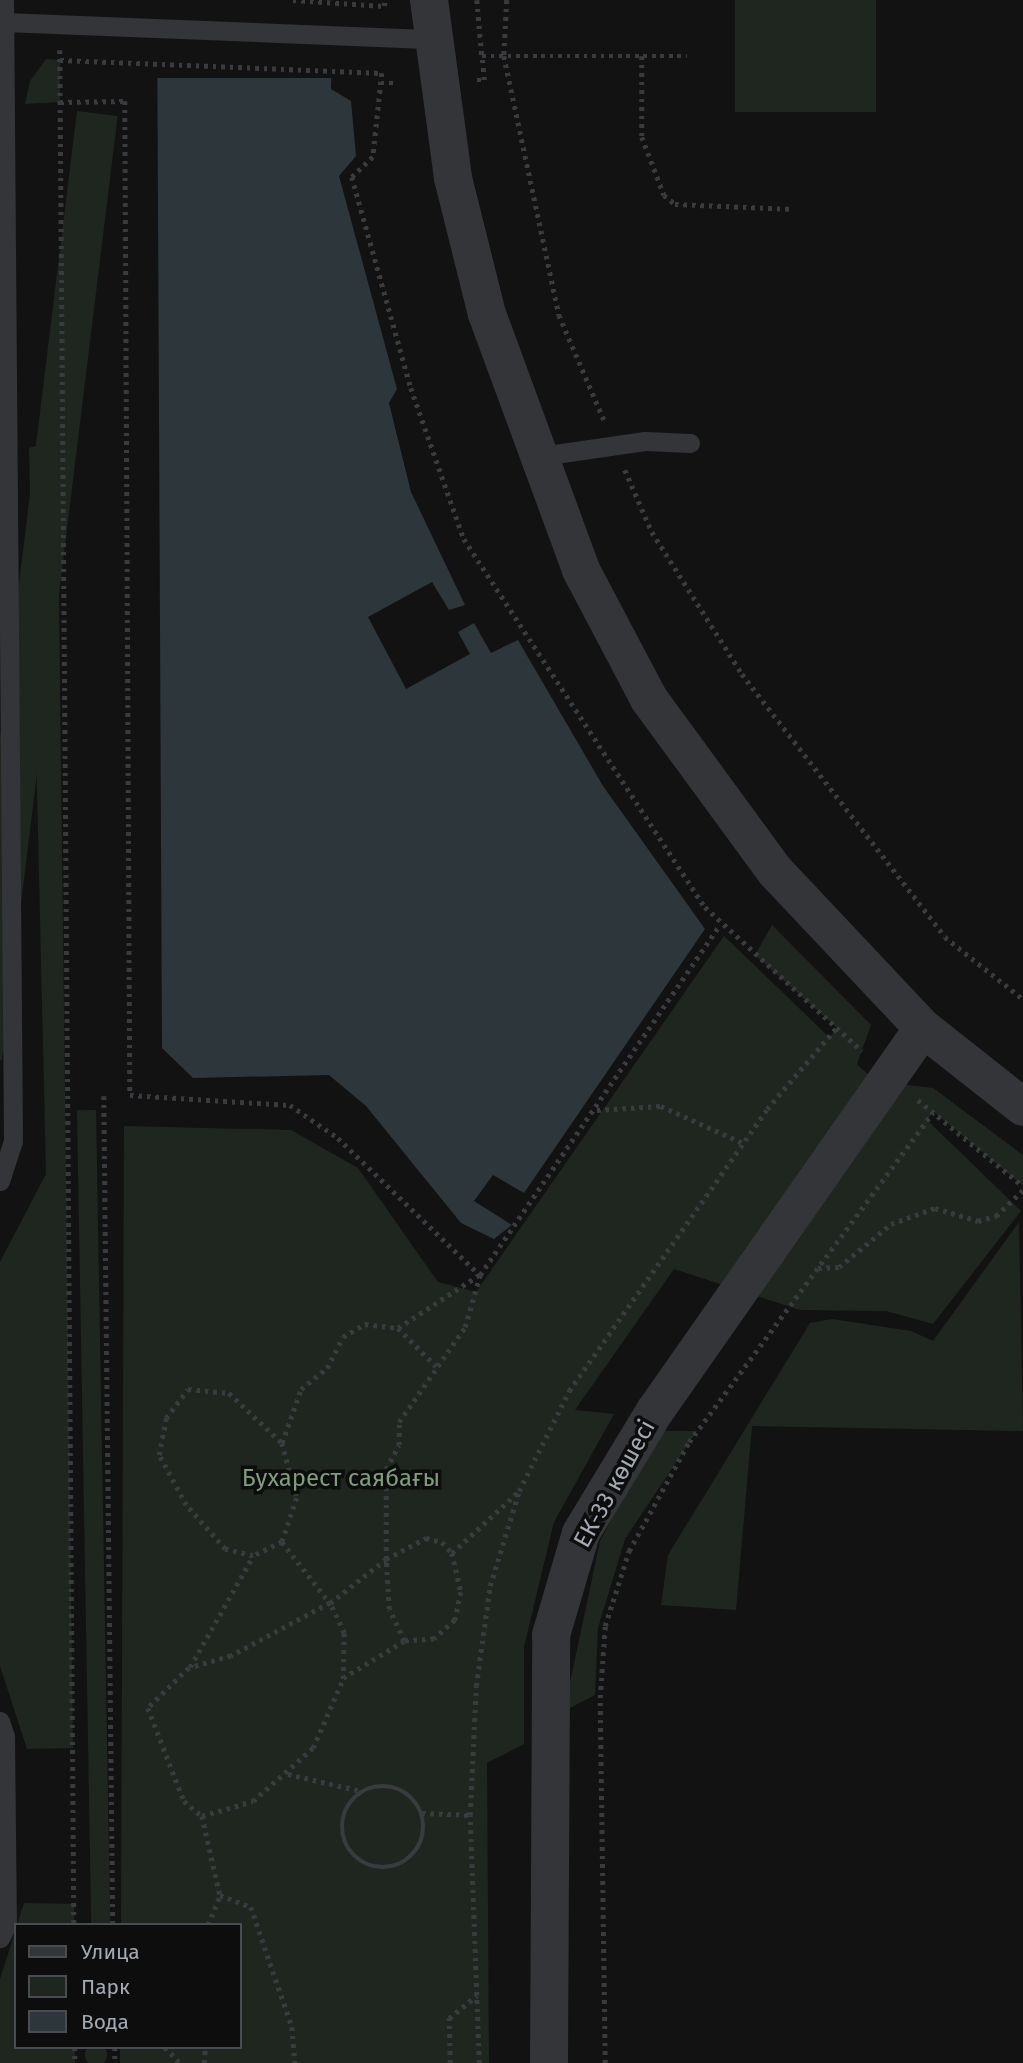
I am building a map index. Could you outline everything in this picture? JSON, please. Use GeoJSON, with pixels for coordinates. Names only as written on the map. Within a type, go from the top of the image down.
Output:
{"type":"FeatureCollection","features":[{"type":"Feature","properties":{"kind":"street"},"geometry":{"type":"LineString","coordinates":[[429,0],[453,178],[487,314],[534,457],[581,570],[649,699],[775,871],[923,1028],[1023,1107]]}},
{"type":"Feature","properties":{"kind":"street","name":"ЕК-33 көшесі"},"geometry":{"type":"LineString","coordinates":[[549,2063],[551,1635],[581,1533],[655,1411],[923,1028]]}},
{"type":"Feature","properties":{"kind":"lane"},"geometry":{"type":"LineString","coordinates":[[0,1181],[13,1141],[4,0]]}},
{"type":"Feature","properties":{"kind":"lane"},"geometry":{"type":"LineString","coordinates":[[4,22],[433,39]]}},
{"type":"Feature","properties":{"kind":"lane"},"geometry":{"type":"LineString","coordinates":[[534,457],[614,444],[690,443]]}},
{"type":"Feature","properties":{"kind":"lane"},"geometry":{"type":"LineString","coordinates":[[0,1721],[5,1735],[6,1925],[0,1938]]}},
{"type":"Feature","properties":{"kind":"path"},"geometry":{"type":"LineString","coordinates":[[293,0],[384,6],[385,0]]}},
{"type":"Feature","properties":{"kind":"path"},"geometry":{"type":"LineString","coordinates":[[469,80],[484,80],[477,0]]}},
{"type":"Feature","properties":{"kind":"path"},"geometry":{"type":"LineString","coordinates":[[507,0],[503,56],[559,315],[652,532],[742,674],[945,937],[1023,999]]}},
{"type":"Feature","properties":{"kind":"path"},"geometry":{"type":"LineString","coordinates":[[60,48],[74,1923]]}},
{"type":"Feature","properties":{"kind":"path"},"geometry":{"type":"LineString","coordinates":[[482,56],[687,56]]}},
{"type":"Feature","properties":{"kind":"path"},"geometry":{"type":"LineString","coordinates":[[642,57],[642,137],[664,195],[675,204],[794,209]]}},
{"type":"Feature","properties":{"kind":"path"},"geometry":{"type":"LineString","coordinates":[[60,60],[382,73],[373,157],[352,177],[411,388],[464,539],[576,717],[720,925],[866,1054]]}},
{"type":"Feature","properties":{"kind":"path"},"geometry":{"type":"LineString","coordinates":[[381,83],[397,83]]}},
{"type":"Feature","properties":{"kind":"path"},"geometry":{"type":"LineString","coordinates":[[60,102],[125,101],[130,1095],[290,1105],[338,1138],[480,1275]]}},
{"type":"Feature","properties":{"kind":"path"},"geometry":{"type":"LineString","coordinates":[[404,1641],[389,1609],[386,1559],[386,1469],[399,1445],[399,1422],[466,1327],[480,1275],[597,1110],[720,925]]}},
{"type":"Feature","properties":{"kind":"path"},"geometry":{"type":"LineString","coordinates":[[597,1110],[661,1106],[743,1143],[837,1027]]}},
{"type":"Feature","properties":{"kind":"path"},"geometry":{"type":"LineString","coordinates":[[104,1096],[113,1923]]}},
{"type":"Feature","properties":{"kind":"path"},"geometry":{"type":"LineString","coordinates":[[605,2063],[605,1626],[629,1551],[688,1442],[933,1112],[1023,1188],[996,1216],[978,1221],[935,1208],[891,1224],[839,1268],[818,1268]]}},
{"type":"Feature","properties":{"kind":"path"},"geometry":{"type":"LineString","coordinates":[[398,1328],[480,1275]]}},
{"type":"Feature","properties":{"kind":"path"},"geometry":{"type":"LineString","coordinates":[[282,1443],[301,1389],[327,1368],[343,1337],[365,1324],[398,1328],[436,1366]]}},
{"type":"Feature","properties":{"kind":"path"},"geometry":{"type":"LineString","coordinates":[[209,1923],[220,1895],[202,1816],[184,1801],[148,1708],[189,1668],[253,1556],[282,1542],[297,1498],[282,1443],[229,1393],[188,1389],[166,1418],[159,1455],[186,1505],[225,1549],[253,1556]]}},
{"type":"Feature","properties":{"kind":"path"},"geometry":{"type":"LineString","coordinates":[[452,1553],[519,1491]]}},
{"type":"Feature","properties":{"kind":"path"},"geometry":{"type":"LineString","coordinates":[[189,1668],[231,1656],[330,1603],[386,1559],[426,1538],[452,1553],[461,1592],[455,1620],[434,1639],[404,1641],[343,1679]]}},
{"type":"Feature","properties":{"kind":"path"},"geometry":{"type":"LineString","coordinates":[[202,1816],[253,1801],[287,1774],[313,1748],[343,1679],[344,1633],[330,1603],[282,1542]]}},
{"type":"Feature","properties":{"kind":"path"},"geometry":{"type":"LineString","coordinates":[[287,1774],[362,1791]]}},
{"type":"Feature","properties":{"kind":"path"},"geometry":{"type":"LineString","coordinates":[[376,1786],[404,1791],[422,1813],[422,1841],[414,1854],[390,1868],[362,1863],[344,1842],[342,1827],[351,1801],[362,1791],[376,1786]]}},
{"type":"Feature","properties":{"kind":"path"},"geometry":{"type":"LineString","coordinates":[[422,1813],[470,1815]]}},
{"type":"Feature","properties":{"kind":"path"},"geometry":{"type":"LineString","coordinates":[[220,1895],[251,1906],[292,2027],[295,2063]]}},
{"type":"Feature","properties":{"kind":"path"},"geometry":{"type":"LineString","coordinates":[[450,2063],[449,2018],[478,1995],[479,2063]]}},
{"type":"Feature","properties":{"kind":"path"},"geometry":{"type":"LineString","coordinates":[[168,2049],[180,2063]]}},
{"type":"Feature","properties":{"kind":"green space"},"geometry":{"type":"Polygon","coordinates":[[[735,0],[876,0],[876,112],[735,112],[735,0]]]}},
{"type":"Feature","properties":{"kind":"green space"},"geometry":{"type":"Polygon","coordinates":[[[46,59],[60,60],[60,102],[25,104],[30,81],[46,59]]]}},
{"type":"Feature","properties":{"kind":"green space"},"geometry":{"type":"Polygon","coordinates":[[[77,111],[118,116],[2,1060],[0,738],[77,111]]]}},
{"type":"Feature","properties":{"kind":"green space"},"geometry":{"type":"Polygon","coordinates":[[[57,440],[73,1748],[27,1749],[0,1666],[0,1262],[46,1174],[29,448],[57,440]]]}},
{"type":"Feature","properties":{"kind":"green space","name":"Бухарест саябағы"},"geometry":{"type":"Polygon","coordinates":[[[772,925],[871,1025],[857,1064],[863,1070],[893,1093],[899,1084],[933,1088],[1023,1155],[1023,1186],[934,1112],[927,1120],[1021,1211],[933,1324],[886,1311],[800,1310],[674,1269],[575,1410],[614,1414],[554,1522],[524,1647],[524,1744],[487,1763],[489,2063],[120,2063],[120,2049],[242,2049],[242,1923],[121,1923],[124,1126],[291,1130],[358,1168],[438,1282],[476,1292],[724,936],[829,1037],[837,1028],[755,955],[772,925]]]}},
{"type":"Feature","properties":{"kind":"green space"},"geometry":{"type":"Polygon","coordinates":[[[77,1110],[96,1110],[110,1923],[91,1923],[77,1110]]]}},
{"type":"Feature","properties":{"kind":"green space"},"geometry":{"type":"Polygon","coordinates":[[[1019,1222],[1023,1431],[752,1426],[736,1610],[661,1605],[668,1555],[810,1323],[832,1319],[911,1331],[933,1341],[1019,1222]]]}},
{"type":"Feature","properties":{"kind":"green space"},"geometry":{"type":"Polygon","coordinates":[[[659,1431],[697,1431],[625,1539],[598,1628],[595,1695],[564,1711],[600,1541],[659,1431]]]}},
{"type":"Feature","properties":{"kind":"green space"},"geometry":{"type":"Polygon","coordinates":[[[24,1903],[74,1904],[74,1923],[18,1923],[24,1903]]]}},
{"type":"Feature","properties":{"kind":"green space"},"geometry":{"type":"Polygon","coordinates":[[[14,1935],[14,2049],[75,2049],[75,2063],[0,2063],[0,1979],[14,1935]]]}},
{"type":"Feature","properties":{"kind":"green space"},"geometry":{"type":"Polygon","coordinates":[[[87,2049],[106,2051],[104,2063],[88,2063],[85,2055],[87,2049]]]}},
{"type":"Feature","properties":{"kind":"water"},"geometry":{"type":"Polygon","coordinates":[[[157,0],[334,0],[331,89],[351,101],[356,156],[339,176],[397,389],[389,403],[411,492],[465,605],[449,610],[432,582],[368,617],[406,689],[470,654],[458,632],[474,623],[491,653],[518,640],[603,786],[705,929],[524,1193],[493,1175],[474,1201],[512,1225],[494,1239],[461,1223],[366,1106],[329,1075],[193,1078],[162,1048],[157,0]]]}},
{"type":"Feature","properties":{"kind":"pier"},"geometry":{"type":"Polygon","coordinates":[[[157,0],[334,0],[334,78],[157,78],[157,0]]]}}]}
